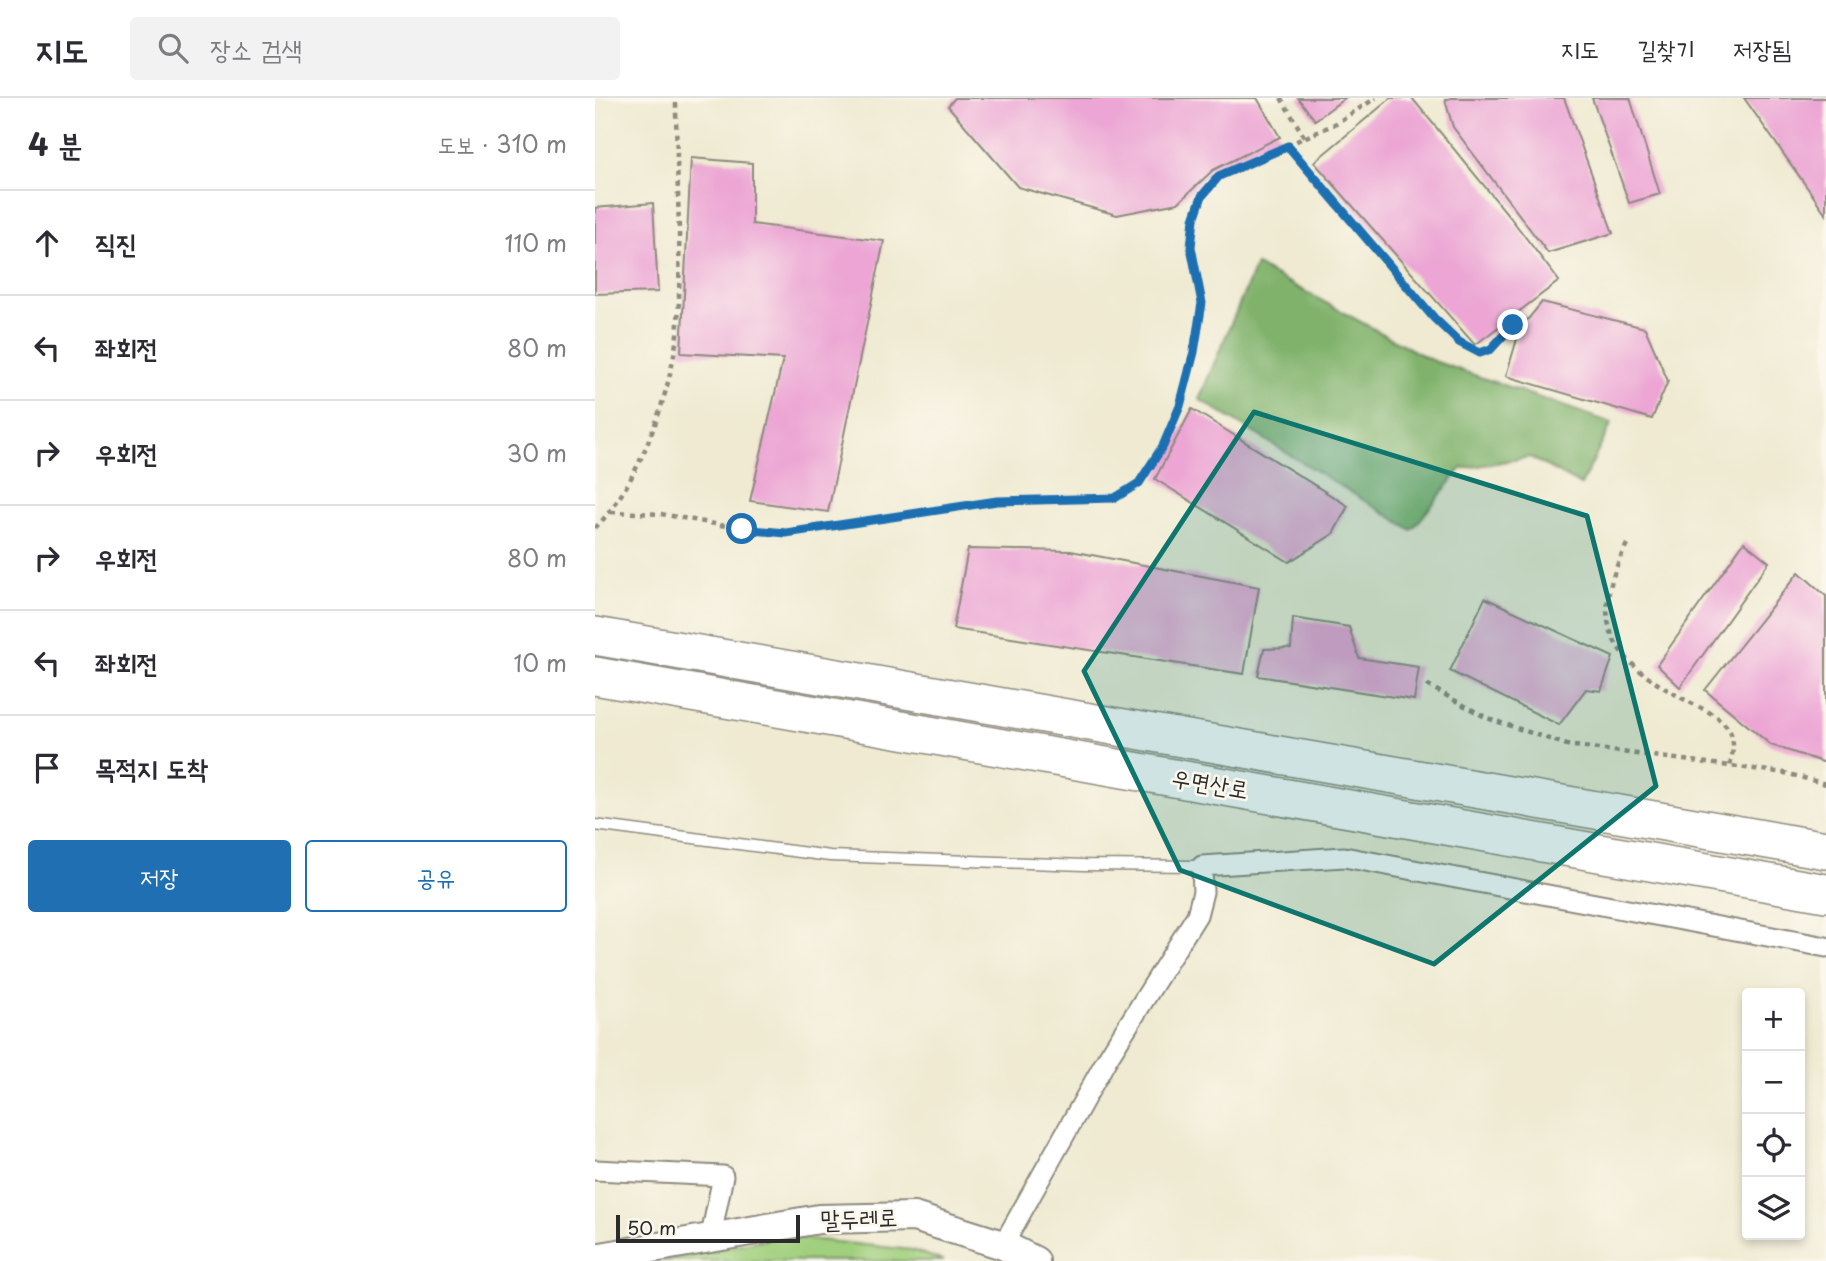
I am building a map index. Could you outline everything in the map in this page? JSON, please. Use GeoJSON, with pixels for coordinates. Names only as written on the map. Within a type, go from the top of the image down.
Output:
{"type":"FeatureCollection","features":[{"type":"Feature","properties":{"kind":"highway","name":"우면산로"},"geometry":{"type":"LineString","coordinates":[[595,636],[1826,850]]}},
{"type":"Feature","properties":{"kind":"highway","name":"우면산로"},"geometry":{"type":"LineString","coordinates":[[595,676],[1826,892]]}},
{"type":"Feature","properties":{"kind":"street"},"geometry":{"type":"LineString","coordinates":[[1003,1245],[1107,1059],[1197,915],[1203,892],[1202,866],[1344,857],[1826,947]]}},
{"type":"Feature","properties":{"kind":"street"},"geometry":{"type":"LineString","coordinates":[[595,1170],[723,1177],[711,1236]]}},
{"type":"Feature","properties":{"kind":"street","name":"말두레로"},"geometry":{"type":"LineString","coordinates":[[595,1258],[819,1219],[914,1217],[1003,1245],[1035,1261]]}},
{"type":"Feature","properties":{"kind":"lane"},"geometry":{"type":"LineString","coordinates":[[595,825],[830,856],[1202,866]]}},
{"type":"Feature","properties":{"kind":"path"},"geometry":{"type":"LineString","coordinates":[[595,528],[611,512],[647,447],[663,395],[678,325],[676,98]]}},
{"type":"Feature","properties":{"kind":"path"},"geometry":{"type":"LineString","coordinates":[[1281,98],[1305,138]]}},
{"type":"Feature","properties":{"kind":"path"},"geometry":{"type":"LineString","coordinates":[[611,512],[661,514],[742,529],[786,533],[997,501],[1115,498],[1139,483],[1163,446],[1180,406],[1202,303],[1191,247],[1194,219],[1202,196],[1219,176],[1305,138],[1375,98]]}},
{"type":"Feature","properties":{"kind":"path"},"geometry":{"type":"LineString","coordinates":[[1288,146],[1434,318],[1459,342],[1480,353],[1491,349],[1513,325]]}},
{"type":"Feature","properties":{"kind":"path"},"geometry":{"type":"LineString","coordinates":[[1627,544],[1611,576],[1605,618],[1618,651],[1671,693],[1724,723],[1732,734],[1730,766]]}},
{"type":"Feature","properties":{"kind":"path"},"geometry":{"type":"LineString","coordinates":[[1427,685],[1487,718],[1567,745],[1785,773],[1826,784]]}},
{"type":"Feature","properties":{"kind":"highlighted area"},"geometry":{"type":"Polygon","coordinates":[[[1254,412],[1587,516],[1656,786],[1434,964],[1180,870],[1084,671],[1254,412]]]}},
{"type":"Feature","properties":{"kind":"green space"},"geometry":{"type":"Polygon","coordinates":[[[1256,265],[1431,360],[1612,423],[1581,485],[1530,457],[1461,469],[1412,530],[1199,399],[1256,265]]]}},
{"type":"Feature","properties":{"kind":"green space"},"geometry":{"type":"Polygon","coordinates":[[[780,1236],[912,1250],[944,1261],[660,1261],[780,1236]]]}},
{"type":"Feature","properties":{"kind":"building"},"geometry":{"type":"Polygon","coordinates":[[[955,98],[1257,98],[1280,137],[1213,170],[1178,203],[1117,215],[1018,187],[948,106],[955,98]]]}},
{"type":"Feature","properties":{"kind":"building"},"geometry":{"type":"Polygon","coordinates":[[[1298,98],[1345,98],[1315,120],[1298,98]]]}},
{"type":"Feature","properties":{"kind":"building"},"geometry":{"type":"Polygon","coordinates":[[[1391,98],[1412,98],[1559,281],[1475,345],[1314,162],[1391,98]]]}},
{"type":"Feature","properties":{"kind":"building"},"geometry":{"type":"Polygon","coordinates":[[[1564,98],[1613,233],[1548,253],[1453,127],[1445,100],[1564,98]]]}},
{"type":"Feature","properties":{"kind":"building"},"geometry":{"type":"Polygon","coordinates":[[[1592,98],[1630,98],[1660,194],[1629,203],[1592,98]]]}},
{"type":"Feature","properties":{"kind":"building"},"geometry":{"type":"Polygon","coordinates":[[[1744,98],[1826,98],[1826,214],[1744,98]]]}},
{"type":"Feature","properties":{"kind":"building"},"geometry":{"type":"Polygon","coordinates":[[[691,158],[752,163],[752,224],[884,241],[828,512],[750,501],[783,359],[681,353],[691,158]]]}},
{"type":"Feature","properties":{"kind":"building"},"geometry":{"type":"Polygon","coordinates":[[[653,203],[658,292],[595,294],[595,208],[653,203]]]}},
{"type":"Feature","properties":{"kind":"building"},"geometry":{"type":"Polygon","coordinates":[[[1542,302],[1645,328],[1668,381],[1652,419],[1506,376],[1520,329],[1542,302]]]}},
{"type":"Feature","properties":{"kind":"building"},"geometry":{"type":"Polygon","coordinates":[[[1192,409],[1348,506],[1333,534],[1289,562],[1155,479],[1192,409]]]}},
{"type":"Feature","properties":{"kind":"building"},"geometry":{"type":"Polygon","coordinates":[[[1744,542],[1769,562],[1680,687],[1657,665],[1744,542]]]}},
{"type":"Feature","properties":{"kind":"building"},"geometry":{"type":"Polygon","coordinates":[[[968,549],[1071,551],[1259,587],[1244,674],[953,629],[968,549]]]}},
{"type":"Feature","properties":{"kind":"building"},"geometry":{"type":"Polygon","coordinates":[[[1799,572],[1826,596],[1826,763],[1771,745],[1705,690],[1799,572]]]}},
{"type":"Feature","properties":{"kind":"building"},"geometry":{"type":"Polygon","coordinates":[[[1485,598],[1613,657],[1601,691],[1586,689],[1559,725],[1450,671],[1485,598]]]}},
{"type":"Feature","properties":{"kind":"building"},"geometry":{"type":"Polygon","coordinates":[[[1293,618],[1349,627],[1359,658],[1419,667],[1414,700],[1258,676],[1264,649],[1291,648],[1293,618]]]}},
{"type":"Feature","properties":{"kind":"route"},"geometry":{"type":"LineString","coordinates":[[742,529],[786,533],[997,501],[1115,498],[1139,483],[1163,446],[1180,406],[1194,352],[1202,303],[1191,247],[1194,219],[1202,196],[1219,176],[1288,146],[1434,318],[1459,342],[1480,353],[1491,349],[1513,325]]}}]}
